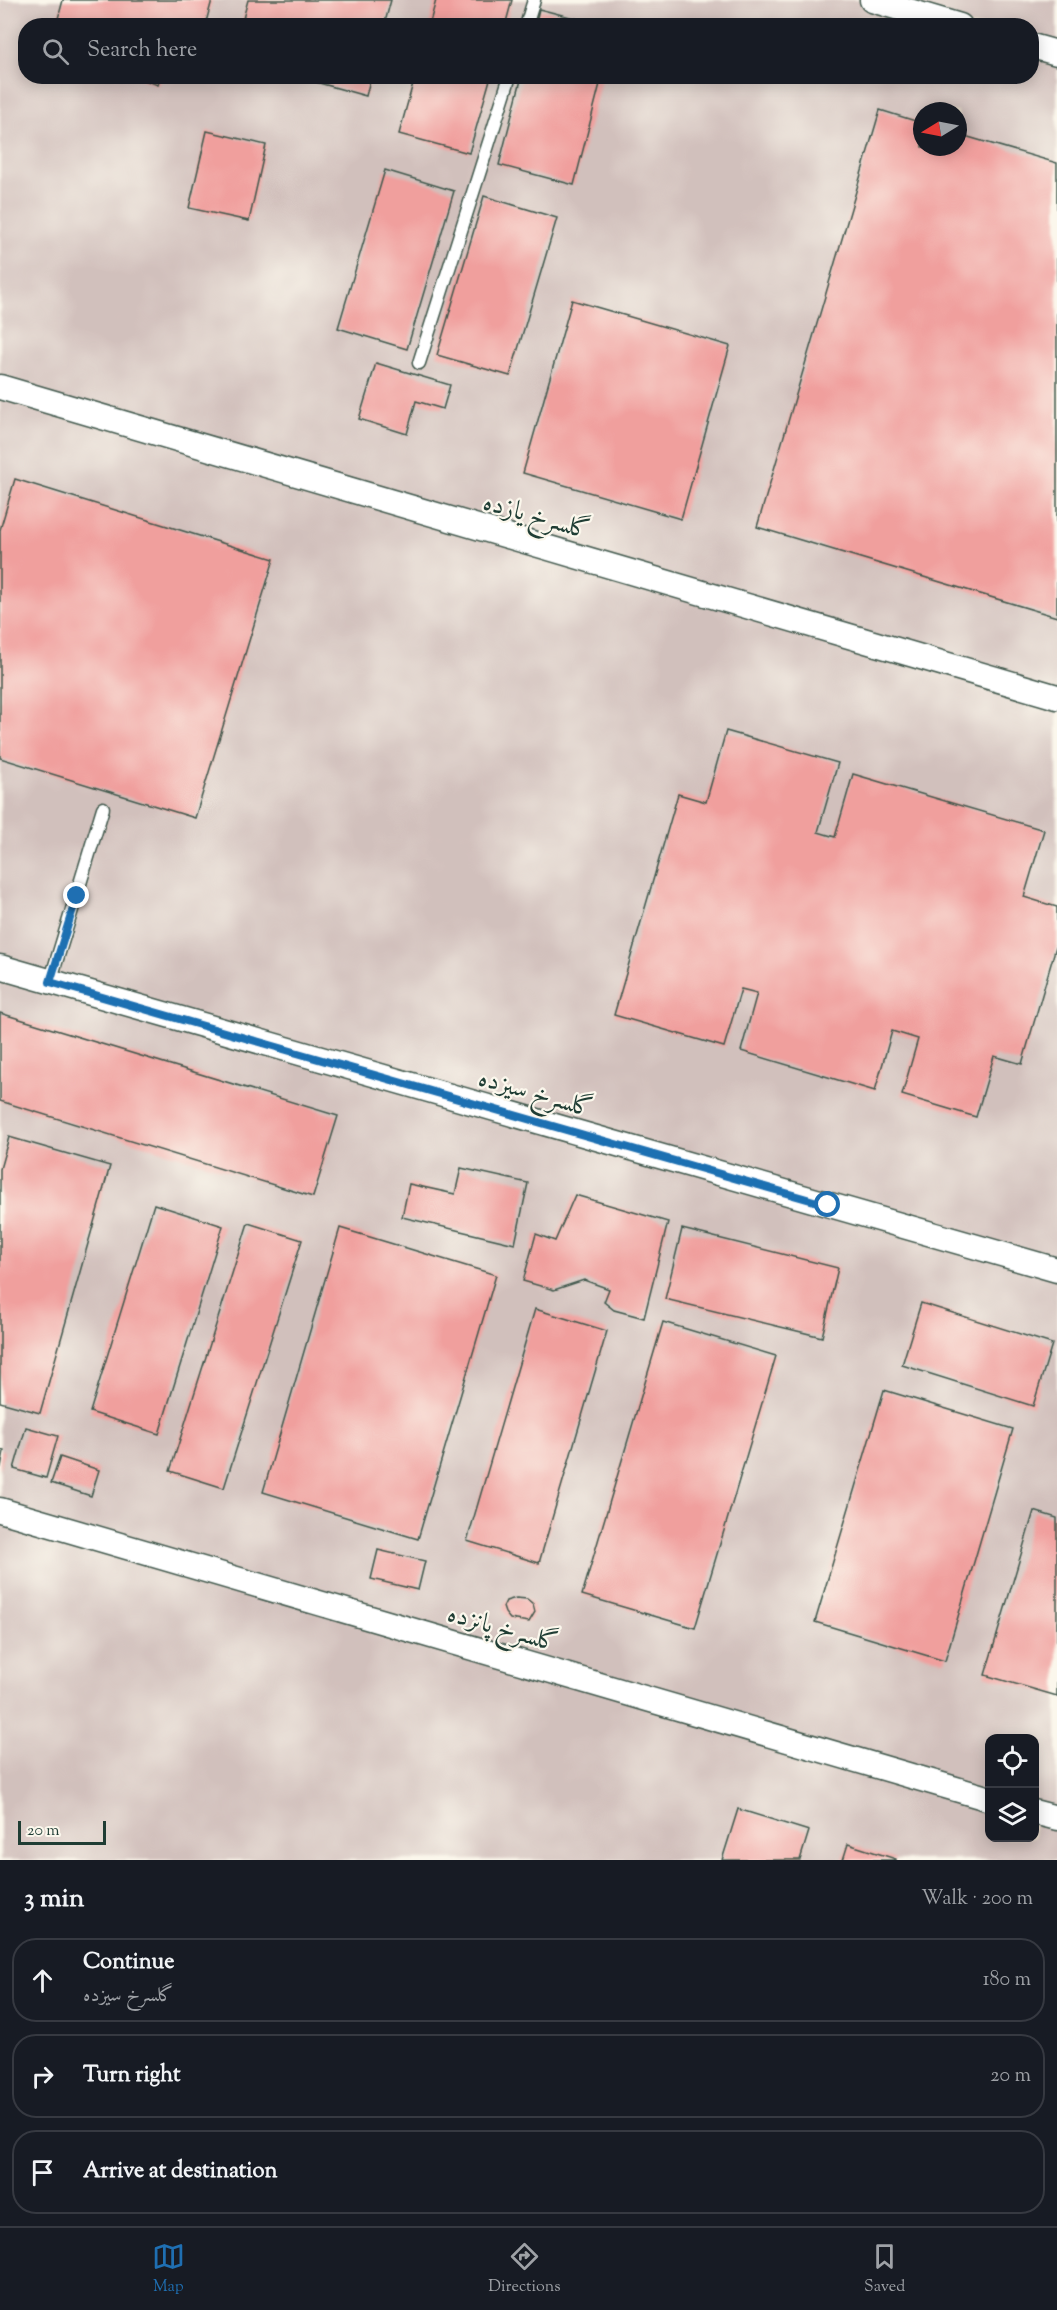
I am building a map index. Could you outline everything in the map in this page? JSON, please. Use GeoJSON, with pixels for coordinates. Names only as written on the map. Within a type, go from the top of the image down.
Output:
{"type":"FeatureCollection","features":[{"type":"Feature","properties":{"kind":"street"},"geometry":{"type":"LineString","coordinates":[[872,0],[933,18]]}},
{"type":"Feature","properties":{"kind":"street"},"geometry":{"type":"LineString","coordinates":[[1039,48],[1057,53]]}},
{"type":"Feature","properties":{"kind":"street","name":"گلسرخ یازده"},"geometry":{"type":"LineString","coordinates":[[0,387],[1057,697]]}},
{"type":"Feature","properties":{"kind":"street","name":"گلسرخ سیزده"},"geometry":{"type":"LineString","coordinates":[[0,967],[1057,1270]]}},
{"type":"Feature","properties":{"kind":"street","name":"گلسرخ پانزده"},"geometry":{"type":"LineString","coordinates":[[0,1510],[985,1797]]}},
{"type":"Feature","properties":{"kind":"street"},"geometry":{"type":"LineString","coordinates":[[1039,1813],[1057,1818]]}},
{"type":"Feature","properties":{"kind":"lane"},"geometry":{"type":"LineString","coordinates":[[528,18],[534,0]]}},
{"type":"Feature","properties":{"kind":"lane"},"geometry":{"type":"LineString","coordinates":[[419,363],[507,84]]}},
{"type":"Feature","properties":{"kind":"lane"},"geometry":{"type":"LineString","coordinates":[[50,982],[103,808]]}},
{"type":"Feature","properties":{"kind":"shaded area"},"geometry":{"type":"Polygon","coordinates":[[[0,0],[1057,0],[1057,1860],[0,1860],[0,0]]]}},
{"type":"Feature","properties":{"kind":"building"},"geometry":{"type":"Polygon","coordinates":[[[63,0],[212,0],[207,18],[58,18],[63,0]]]}},
{"type":"Feature","properties":{"kind":"building"},"geometry":{"type":"Polygon","coordinates":[[[248,0],[391,0],[386,18],[243,18],[248,0]]]}},
{"type":"Feature","properties":{"kind":"building"},"geometry":{"type":"Polygon","coordinates":[[[436,0],[512,0],[507,18],[431,18],[436,0]]]}},
{"type":"Feature","properties":{"kind":"building"},"geometry":{"type":"Polygon","coordinates":[[[539,9],[574,18],[537,18],[539,9]]]}},
{"type":"Feature","properties":{"kind":"building"},"geometry":{"type":"Polygon","coordinates":[[[323,84],[369,84],[366,96],[323,84]]]}},
{"type":"Feature","properties":{"kind":"building"},"geometry":{"type":"Polygon","coordinates":[[[413,84],[489,84],[469,153],[399,134],[413,84]]]}},
{"type":"Feature","properties":{"kind":"building"},"geometry":{"type":"Polygon","coordinates":[[[520,84],[600,84],[574,185],[499,165],[520,84]]]}},
{"type":"Feature","properties":{"kind":"building"},"geometry":{"type":"Polygon","coordinates":[[[880,110],[913,120],[913,156],[967,156],[967,137],[1057,163],[1057,617],[757,527],[880,110]]]}},
{"type":"Feature","properties":{"kind":"building"},"geometry":{"type":"Polygon","coordinates":[[[207,131],[266,145],[249,221],[189,208],[207,131]]]}},
{"type":"Feature","properties":{"kind":"building"},"geometry":{"type":"Polygon","coordinates":[[[385,170],[454,191],[407,349],[338,328],[385,170]]]}},
{"type":"Feature","properties":{"kind":"building"},"geometry":{"type":"Polygon","coordinates":[[[484,196],[557,218],[510,376],[437,355],[484,196]]]}},
{"type":"Feature","properties":{"kind":"building"},"geometry":{"type":"Polygon","coordinates":[[[572,300],[730,346],[681,519],[523,473],[572,300]]]}},
{"type":"Feature","properties":{"kind":"building"},"geometry":{"type":"Polygon","coordinates":[[[376,363],[450,385],[443,409],[416,401],[407,434],[359,419],[376,363]]]}},
{"type":"Feature","properties":{"kind":"building"},"geometry":{"type":"Polygon","coordinates":[[[15,479],[274,559],[195,818],[0,758],[0,530],[15,479]]]}},
{"type":"Feature","properties":{"kind":"building"},"geometry":{"type":"Polygon","coordinates":[[[726,731],[838,763],[818,832],[835,837],[853,774],[1044,830],[1024,897],[1057,907],[1057,943],[1022,1064],[994,1056],[976,1117],[902,1095],[918,1039],[892,1031],[875,1091],[741,1051],[757,993],[741,989],[724,1047],[614,1015],[678,794],[706,802],[726,731]]]}},
{"type":"Feature","properties":{"kind":"building"},"geometry":{"type":"Polygon","coordinates":[[[0,1013],[338,1116],[313,1197],[0,1101],[0,1013]]]}},
{"type":"Feature","properties":{"kind":"building"},"geometry":{"type":"Polygon","coordinates":[[[9,1137],[110,1166],[40,1413],[0,1402],[0,1169],[9,1137]]]}},
{"type":"Feature","properties":{"kind":"building"},"geometry":{"type":"Polygon","coordinates":[[[461,1168],[528,1183],[515,1244],[402,1217],[409,1184],[455,1194],[461,1168]]]}},
{"type":"Feature","properties":{"kind":"building"},"geometry":{"type":"Polygon","coordinates":[[[575,1195],[668,1222],[644,1318],[614,1310],[604,1302],[609,1289],[584,1280],[554,1290],[523,1281],[536,1234],[555,1241],[575,1195]]]}},
{"type":"Feature","properties":{"kind":"building"},"geometry":{"type":"Polygon","coordinates":[[[154,1204],[223,1226],[159,1434],[90,1412],[154,1204]]]}},
{"type":"Feature","properties":{"kind":"building"},"geometry":{"type":"Polygon","coordinates":[[[248,1223],[302,1240],[224,1488],[170,1471],[248,1223]]]}},
{"type":"Feature","properties":{"kind":"building"},"geometry":{"type":"Polygon","coordinates":[[[340,1228],[496,1275],[418,1539],[263,1492],[340,1228]]]}},
{"type":"Feature","properties":{"kind":"building"},"geometry":{"type":"Polygon","coordinates":[[[682,1229],[838,1268],[822,1337],[665,1299],[682,1229]]]}},
{"type":"Feature","properties":{"kind":"building"},"geometry":{"type":"Polygon","coordinates":[[[921,1303],[1052,1344],[1033,1406],[902,1365],[921,1303]]]}},
{"type":"Feature","properties":{"kind":"building"},"geometry":{"type":"Polygon","coordinates":[[[535,1309],[607,1331],[539,1563],[467,1541],[535,1309]]]}},
{"type":"Feature","properties":{"kind":"building"},"geometry":{"type":"Polygon","coordinates":[[[663,1322],[776,1356],[695,1628],[582,1595],[663,1322]]]}},
{"type":"Feature","properties":{"kind":"building"},"geometry":{"type":"Polygon","coordinates":[[[884,1390],[1013,1429],[945,1661],[815,1622],[884,1390]]]}},
{"type":"Feature","properties":{"kind":"building"},"geometry":{"type":"Polygon","coordinates":[[[26,1427],[58,1436],[46,1478],[14,1469],[26,1427]]]}},
{"type":"Feature","properties":{"kind":"building"},"geometry":{"type":"Polygon","coordinates":[[[0,1450],[4,1451],[1,1467],[0,1467],[0,1450]]]}},
{"type":"Feature","properties":{"kind":"building"},"geometry":{"type":"Polygon","coordinates":[[[60,1457],[99,1470],[91,1496],[51,1483],[60,1457]]]}},
{"type":"Feature","properties":{"kind":"building"},"geometry":{"type":"Polygon","coordinates":[[[1034,1511],[1057,1518],[1057,1696],[985,1675],[1034,1511]]]}},
{"type":"Feature","properties":{"kind":"building"},"geometry":{"type":"Polygon","coordinates":[[[378,1550],[425,1561],[418,1590],[371,1579],[378,1550]]]}},
{"type":"Feature","properties":{"kind":"building"},"geometry":{"type":"Polygon","coordinates":[[[516,1598],[527,1599],[533,1604],[535,1612],[529,1622],[510,1619],[505,1613],[503,1607],[506,1601],[516,1598]]]}},
{"type":"Feature","properties":{"kind":"building"},"geometry":{"type":"Polygon","coordinates":[[[738,1809],[809,1831],[800,1860],[722,1860],[738,1809]]]}},
{"type":"Feature","properties":{"kind":"building"},"geometry":{"type":"Polygon","coordinates":[[[848,1844],[896,1859],[896,1860],[843,1860],[848,1844]]]}},
{"type":"Feature","properties":{"kind":"route"},"geometry":{"type":"LineString","coordinates":[[77,896],[50,982],[828,1205]]}}]}
